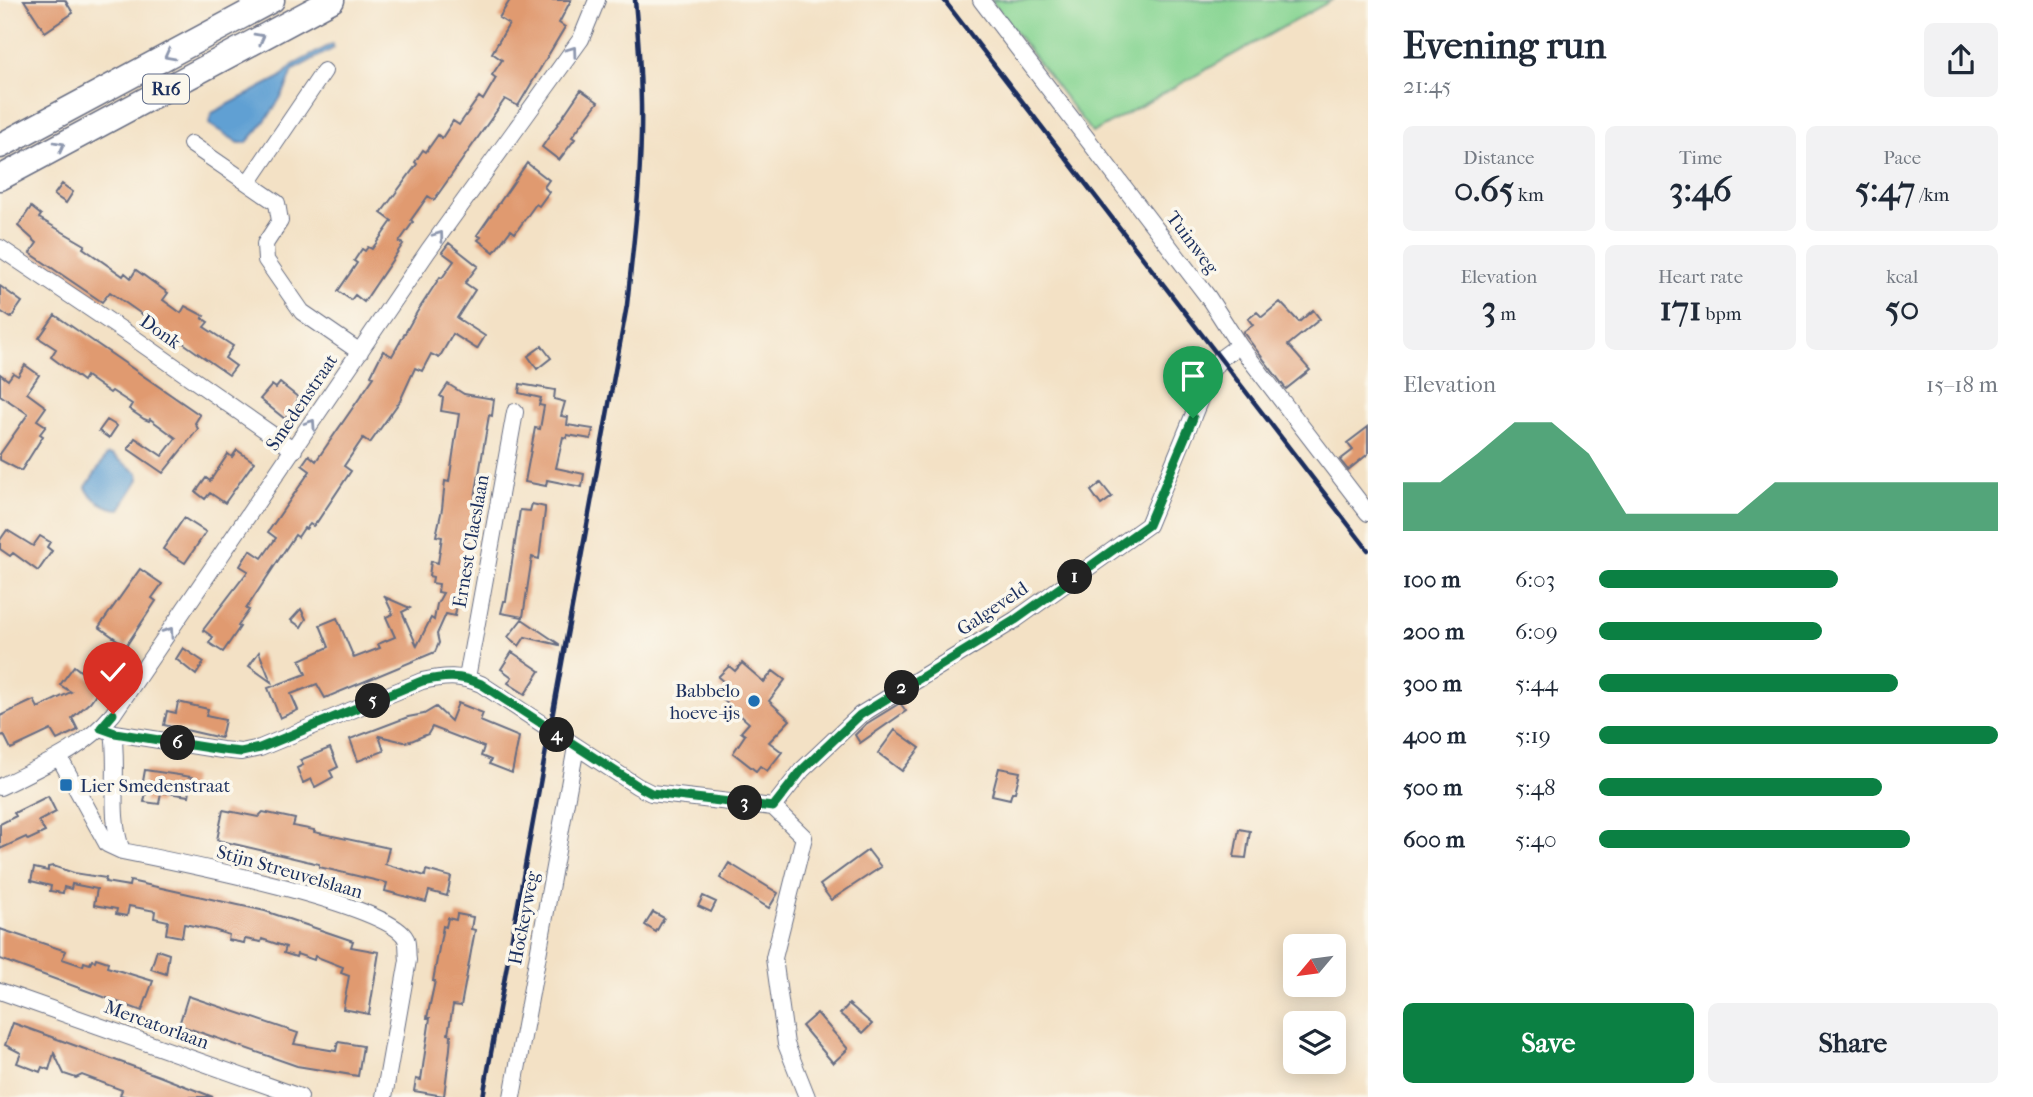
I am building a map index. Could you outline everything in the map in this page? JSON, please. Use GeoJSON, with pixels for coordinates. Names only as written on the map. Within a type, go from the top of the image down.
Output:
{"type":"FeatureCollection","features":[{"type":"Feature","properties":{"kind":"highway","name":"R16"},"geometry":{"type":"LineString","coordinates":[[0,146],[272,0]]}},
{"type":"Feature","properties":{"kind":"highway","name":"R16"},"geometry":{"type":"LineString","coordinates":[[0,178],[332,0]]}},
{"type":"Feature","properties":{"kind":"street","name":"Smedenstraat"},"geometry":{"type":"LineString","coordinates":[[0,787],[107,730],[113,714],[428,251],[581,39],[597,0]]}},
{"type":"Feature","properties":{"kind":"street","name":"Tuinweg"},"geometry":{"type":"LineString","coordinates":[[981,0],[1208,297],[1239,345],[1368,513]]}},
{"type":"Feature","properties":{"kind":"street"},"geometry":{"type":"LineString","coordinates":[[248,183],[324,71]]}},
{"type":"Feature","properties":{"kind":"street"},"geometry":{"type":"LineString","coordinates":[[191,144],[277,203],[280,221],[265,244],[266,260],[302,312],[360,352]]}},
{"type":"Feature","properties":{"kind":"street","name":"Donk"},"geometry":{"type":"LineString","coordinates":[[1,248],[294,450]]}},
{"type":"Feature","properties":{"kind":"street","name":"Galgeveld"},"geometry":{"type":"LineString","coordinates":[[773,807],[802,770],[860,715],[1015,620],[1148,525],[1212,370],[1220,359],[1239,345]]}},
{"type":"Feature","properties":{"kind":"street","name":"Ernest Claeslaan"},"geometry":{"type":"LineString","coordinates":[[467,678],[515,412]]}},
{"type":"Feature","properties":{"kind":"street"},"geometry":{"type":"LineString","coordinates":[[122,851],[115,832],[116,780],[107,730],[241,752],[260,748],[422,681],[451,676],[467,678],[481,684],[651,793],[773,807],[804,837],[774,958],[786,1044],[807,1097]]}},
{"type":"Feature","properties":{"kind":"street","name":"Hockeyweg"},"geometry":{"type":"LineString","coordinates":[[512,1097],[576,747]]}},
{"type":"Feature","properties":{"kind":"street"},"geometry":{"type":"LineString","coordinates":[[59,757],[107,844],[122,851]]}},
{"type":"Feature","properties":{"kind":"street","name":"Stijn Streuvelslaan"},"geometry":{"type":"LineString","coordinates":[[122,851],[259,880],[316,896],[393,925],[406,938],[408,960],[384,1097]]}},
{"type":"Feature","properties":{"kind":"street","name":"Mercatorlaan"},"geometry":{"type":"LineString","coordinates":[[0,991],[300,1097]]}},
{"type":"Feature","properties":{"kind":"green space"},"geometry":{"type":"Polygon","coordinates":[[[991,0],[1332,0],[1092,133],[991,0]]]}},
{"type":"Feature","properties":{"kind":"water"},"geometry":{"type":"Polygon","coordinates":[[[332,44],[334,48],[293,70],[274,109],[246,143],[239,143],[209,124],[212,113],[281,77],[293,65],[332,44]]]}},
{"type":"Feature","properties":{"kind":"water"},"geometry":{"type":"Polygon","coordinates":[[[107,455],[112,455],[138,473],[139,479],[120,509],[100,502],[86,487],[107,455]]]}},
{"type":"Feature","properties":{"kind":"building"},"geometry":{"type":"Polygon","coordinates":[[[24,0],[65,0],[73,13],[45,32],[24,0]]]}},
{"type":"Feature","properties":{"kind":"building"},"geometry":{"type":"Polygon","coordinates":[[[510,0],[571,0],[559,23],[565,27],[518,106],[505,99],[434,200],[428,196],[411,220],[413,222],[399,242],[403,244],[364,302],[355,295],[351,300],[338,291],[357,263],[354,261],[362,249],[372,249],[392,221],[381,213],[417,164],[415,162],[423,150],[426,152],[438,135],[442,138],[453,121],[459,125],[479,97],[483,100],[496,78],[492,75],[502,60],[492,53],[509,24],[499,18],[510,0]]]}},
{"type":"Feature","properties":{"kind":"building"},"geometry":{"type":"Polygon","coordinates":[[[581,90],[598,102],[559,160],[542,147],[581,90]]]}},
{"type":"Feature","properties":{"kind":"building"},"geometry":{"type":"Polygon","coordinates":[[[527,163],[549,180],[544,187],[549,192],[539,206],[536,204],[515,233],[511,230],[494,252],[478,240],[481,237],[477,235],[527,163]]]}},
{"type":"Feature","properties":{"kind":"building"},"geometry":{"type":"Polygon","coordinates":[[[62,184],[73,192],[66,203],[54,195],[62,184]]]}},
{"type":"Feature","properties":{"kind":"building"},"geometry":{"type":"Polygon","coordinates":[[[31,207],[41,215],[39,218],[85,245],[83,248],[123,276],[125,273],[131,278],[136,270],[168,293],[163,300],[181,313],[185,306],[204,316],[202,318],[208,322],[204,327],[233,346],[225,358],[236,366],[229,375],[110,292],[102,302],[30,253],[37,243],[18,226],[31,207]]]}},
{"type":"Feature","properties":{"kind":"building"},"geometry":{"type":"Polygon","coordinates":[[[449,243],[478,266],[465,283],[475,290],[457,318],[485,336],[477,349],[453,334],[439,358],[431,354],[422,371],[415,368],[400,401],[370,443],[363,438],[344,466],[351,471],[317,522],[304,528],[298,537],[295,535],[246,609],[249,610],[238,626],[240,627],[223,652],[209,643],[213,637],[203,630],[248,571],[240,566],[250,550],[262,558],[276,538],[268,532],[310,471],[302,465],[309,455],[316,461],[374,377],[371,375],[383,351],[392,356],[417,312],[454,261],[442,252],[449,243]]]}},
{"type":"Feature","properties":{"kind":"building"},"geometry":{"type":"Polygon","coordinates":[[[0,286],[22,302],[11,318],[0,311],[0,286]]]}},
{"type":"Feature","properties":{"kind":"building"},"geometry":{"type":"Polygon","coordinates":[[[1280,302],[1299,322],[1313,310],[1320,319],[1288,345],[1310,370],[1286,389],[1243,332],[1253,325],[1248,319],[1257,312],[1262,317],[1280,302]]]}},
{"type":"Feature","properties":{"kind":"building"},"geometry":{"type":"Polygon","coordinates":[[[55,315],[200,415],[195,423],[198,429],[163,473],[128,449],[135,438],[162,456],[176,438],[150,419],[144,419],[129,409],[132,404],[112,391],[110,393],[86,376],[83,381],[51,357],[56,349],[39,338],[55,315]]]}},
{"type":"Feature","properties":{"kind":"building"},"geometry":{"type":"Polygon","coordinates":[[[542,346],[551,358],[537,369],[528,356],[542,346]]]}},
{"type":"Feature","properties":{"kind":"building"},"geometry":{"type":"Polygon","coordinates":[[[25,365],[39,375],[27,393],[46,407],[37,420],[46,426],[40,434],[43,436],[21,471],[0,460],[0,454],[28,414],[0,395],[0,374],[8,380],[13,373],[18,376],[25,365]]]}},
{"type":"Feature","properties":{"kind":"building"},"geometry":{"type":"Polygon","coordinates":[[[280,383],[299,398],[285,419],[260,399],[272,385],[276,388],[280,383]]]}},
{"type":"Feature","properties":{"kind":"building"},"geometry":{"type":"Polygon","coordinates":[[[448,384],[464,394],[494,399],[455,616],[446,614],[437,634],[439,643],[435,652],[325,698],[317,684],[291,694],[298,710],[280,718],[268,688],[306,674],[300,660],[329,647],[320,625],[337,618],[354,658],[380,648],[378,644],[395,637],[386,617],[393,614],[385,597],[410,608],[402,612],[417,646],[431,618],[434,620],[437,604],[443,593],[438,592],[439,584],[432,583],[433,577],[429,576],[431,561],[438,563],[442,537],[436,536],[445,481],[449,482],[459,414],[441,411],[443,398],[440,396],[448,384]]]}},
{"type":"Feature","properties":{"kind":"building"},"geometry":{"type":"Polygon","coordinates":[[[520,384],[555,390],[554,399],[565,402],[561,416],[568,417],[567,425],[593,429],[591,439],[567,435],[567,438],[563,437],[556,468],[584,474],[582,487],[547,480],[546,486],[525,482],[535,428],[540,429],[544,406],[539,405],[541,398],[519,393],[520,384]]]}},
{"type":"Feature","properties":{"kind":"building"},"geometry":{"type":"Polygon","coordinates":[[[107,420],[117,426],[109,438],[99,431],[107,420]]]}},
{"type":"Feature","properties":{"kind":"building"},"geometry":{"type":"Polygon","coordinates":[[[1368,427],[1368,454],[1348,470],[1340,460],[1353,450],[1347,443],[1368,427]]]}},
{"type":"Feature","properties":{"kind":"building"},"geometry":{"type":"Polygon","coordinates":[[[237,450],[254,462],[225,503],[210,493],[205,499],[196,492],[206,478],[210,481],[228,454],[232,457],[237,450]]]}},
{"type":"Feature","properties":{"kind":"building"},"geometry":{"type":"Polygon","coordinates":[[[1101,483],[1112,497],[1101,505],[1091,491],[1101,483]]]}},
{"type":"Feature","properties":{"kind":"building"},"geometry":{"type":"Polygon","coordinates":[[[532,504],[545,507],[545,511],[539,559],[532,557],[523,617],[501,613],[506,601],[520,510],[530,511],[532,504]]]}},
{"type":"Feature","properties":{"kind":"building"},"geometry":{"type":"Polygon","coordinates":[[[184,518],[206,532],[185,563],[163,549],[184,518]]]}},
{"type":"Feature","properties":{"kind":"building"},"geometry":{"type":"Polygon","coordinates":[[[7,530],[33,546],[40,536],[50,542],[47,547],[52,551],[38,571],[13,553],[10,556],[0,549],[0,540],[7,530]]]}},
{"type":"Feature","properties":{"kind":"building"},"geometry":{"type":"Polygon","coordinates":[[[140,569],[162,584],[152,598],[156,601],[126,646],[99,627],[140,569]]]}},
{"type":"Feature","properties":{"kind":"building"},"geometry":{"type":"Polygon","coordinates":[[[301,609],[306,619],[301,627],[291,620],[301,609]]]}},
{"type":"Feature","properties":{"kind":"building"},"geometry":{"type":"Polygon","coordinates":[[[522,619],[559,645],[525,637],[519,646],[508,637],[522,619]]]}},
{"type":"Feature","properties":{"kind":"building"},"geometry":{"type":"Polygon","coordinates":[[[183,648],[204,662],[196,675],[176,659],[183,648]]]}},
{"type":"Feature","properties":{"kind":"building"},"geometry":{"type":"Polygon","coordinates":[[[259,652],[271,682],[249,666],[259,652]]]}},
{"type":"Feature","properties":{"kind":"building"},"geometry":{"type":"Polygon","coordinates":[[[512,652],[540,671],[525,694],[508,683],[512,677],[501,669],[512,652]]]}},
{"type":"Feature","properties":{"kind":"building"},"geometry":{"type":"Polygon","coordinates":[[[742,663],[764,682],[773,671],[785,680],[769,701],[790,720],[769,742],[782,752],[767,771],[760,766],[756,771],[733,753],[745,735],[741,732],[749,723],[720,697],[724,692],[719,687],[724,682],[718,677],[729,666],[735,671],[742,663]]]}},
{"type":"Feature","properties":{"kind":"building"},"geometry":{"type":"Polygon","coordinates":[[[74,666],[101,687],[90,702],[72,718],[78,730],[57,740],[51,730],[11,749],[4,735],[0,736],[0,716],[34,700],[38,708],[71,692],[60,685],[74,666]]]}},
{"type":"Feature","properties":{"kind":"building"},"geometry":{"type":"Polygon","coordinates":[[[178,702],[208,709],[206,716],[225,720],[221,738],[164,725],[167,711],[176,713],[178,702]]]}},
{"type":"Feature","properties":{"kind":"building"},"geometry":{"type":"Polygon","coordinates":[[[458,703],[483,713],[480,721],[519,737],[512,773],[489,764],[491,760],[481,756],[484,747],[432,727],[428,734],[411,741],[379,736],[384,751],[358,761],[350,739],[408,717],[424,714],[436,707],[451,721],[458,703]]]}},
{"type":"Feature","properties":{"kind":"building"},"geometry":{"type":"Polygon","coordinates":[[[900,703],[906,711],[860,743],[855,735],[866,724],[900,703]]]}},
{"type":"Feature","properties":{"kind":"building"},"geometry":{"type":"Polygon","coordinates":[[[895,730],[920,748],[902,771],[878,753],[895,730]]]}},
{"type":"Feature","properties":{"kind":"building"},"geometry":{"type":"Polygon","coordinates":[[[330,748],[338,767],[330,771],[333,777],[315,787],[311,779],[303,783],[297,768],[303,765],[300,760],[330,748]]]}},
{"type":"Feature","properties":{"kind":"building"},"geometry":{"type":"Polygon","coordinates":[[[999,768],[1020,772],[1015,792],[1012,792],[1010,799],[992,795],[999,768]]]}},
{"type":"Feature","properties":{"kind":"building"},"geometry":{"type":"Polygon","coordinates":[[[145,770],[192,777],[189,796],[161,792],[159,804],[144,802],[147,787],[142,787],[145,770]]]}},
{"type":"Feature","properties":{"kind":"building"},"geometry":{"type":"Polygon","coordinates":[[[48,796],[56,812],[39,821],[45,832],[0,849],[0,824],[16,816],[14,813],[48,796]]]}},
{"type":"Feature","properties":{"kind":"building"},"geometry":{"type":"Polygon","coordinates":[[[223,810],[258,817],[263,812],[295,819],[293,826],[389,848],[385,864],[425,876],[426,870],[451,877],[447,896],[429,891],[426,902],[385,891],[387,883],[217,840],[223,810]]]}},
{"type":"Feature","properties":{"kind":"building"},"geometry":{"type":"Polygon","coordinates":[[[1239,829],[1250,831],[1246,858],[1234,857],[1239,829]]]}},
{"type":"Feature","properties":{"kind":"building"},"geometry":{"type":"Polygon","coordinates":[[[868,850],[881,867],[831,900],[820,885],[868,850]]]}},
{"type":"Feature","properties":{"kind":"building"},"geometry":{"type":"Polygon","coordinates":[[[729,863],[778,893],[769,908],[720,878],[729,863]]]}},
{"type":"Feature","properties":{"kind":"building"},"geometry":{"type":"Polygon","coordinates":[[[48,867],[74,873],[106,878],[105,882],[129,886],[130,881],[265,911],[353,941],[351,947],[379,952],[369,1014],[343,1009],[349,976],[341,973],[343,967],[315,956],[314,960],[284,953],[286,947],[262,939],[261,942],[245,939],[244,943],[228,940],[229,935],[184,924],[182,937],[166,934],[168,921],[154,918],[155,911],[129,906],[127,916],[116,914],[117,909],[94,905],[97,889],[72,884],[71,889],[64,887],[63,893],[50,891],[51,886],[31,881],[34,868],[48,871],[48,867]]]}},
{"type":"Feature","properties":{"kind":"building"},"geometry":{"type":"Polygon","coordinates":[[[703,896],[716,902],[711,912],[698,906],[703,896]]]}},
{"type":"Feature","properties":{"kind":"building"},"geometry":{"type":"Polygon","coordinates":[[[653,912],[664,918],[656,932],[645,925],[653,912]]]}},
{"type":"Feature","properties":{"kind":"building"},"geometry":{"type":"Polygon","coordinates":[[[457,914],[473,917],[471,929],[475,930],[461,1006],[453,1005],[448,1034],[451,1035],[444,1096],[414,1091],[416,1079],[421,1080],[430,1018],[427,1018],[443,926],[446,927],[448,918],[456,920],[457,914]]]}},
{"type":"Feature","properties":{"kind":"building"},"geometry":{"type":"Polygon","coordinates":[[[0,929],[66,951],[62,959],[83,966],[84,962],[90,964],[96,958],[108,962],[107,967],[153,981],[142,1011],[0,959],[0,929]]]}},
{"type":"Feature","properties":{"kind":"building"},"geometry":{"type":"Polygon","coordinates":[[[157,950],[169,954],[166,974],[151,969],[157,950]]]}},
{"type":"Feature","properties":{"kind":"building"},"geometry":{"type":"Polygon","coordinates":[[[188,996],[298,1033],[294,1044],[336,1051],[338,1042],[363,1046],[358,1076],[297,1066],[179,1025],[188,996]]]}},
{"type":"Feature","properties":{"kind":"building"},"geometry":{"type":"Polygon","coordinates":[[[849,1004],[872,1024],[863,1033],[840,1014],[849,1004]]]}},
{"type":"Feature","properties":{"kind":"building"},"geometry":{"type":"Polygon","coordinates":[[[817,1013],[848,1049],[833,1063],[802,1026],[817,1013]]]}},
{"type":"Feature","properties":{"kind":"building"},"geometry":{"type":"Polygon","coordinates":[[[13,1023],[213,1097],[127,1097],[120,1095],[122,1090],[82,1075],[76,1078],[64,1074],[54,1053],[49,1070],[42,1067],[40,1072],[17,1063],[21,1053],[5,1045],[13,1023]]]}},
{"type":"Feature","properties":{"kind":"railway"},"geometry":{"type":"LineString","coordinates":[[483,1097],[627,305],[638,198],[641,134],[635,0]]}},
{"type":"Feature","properties":{"kind":"railway"},"geometry":{"type":"LineString","coordinates":[[944,0],[1368,550]]}},
{"type":"Feature","properties":{"kind":"place","name":"Babbelo hoeve-ijs"},"geometry":{"type":"Point","coordinates":[754,701]}},
{"type":"Feature","properties":{"kind":"place","name":"Lier Smedenstraat"},"geometry":{"type":"Point","coordinates":[66,785]}},
{"type":"Feature","properties":{"kind":"route"},"geometry":{"type":"LineString","coordinates":[[113,714],[101,728],[138,737],[241,752],[260,748],[304,731],[422,681],[451,676],[467,678],[481,684],[651,793],[773,807],[802,770],[860,715],[1015,620],[1148,525],[1193,418]]}}]}
